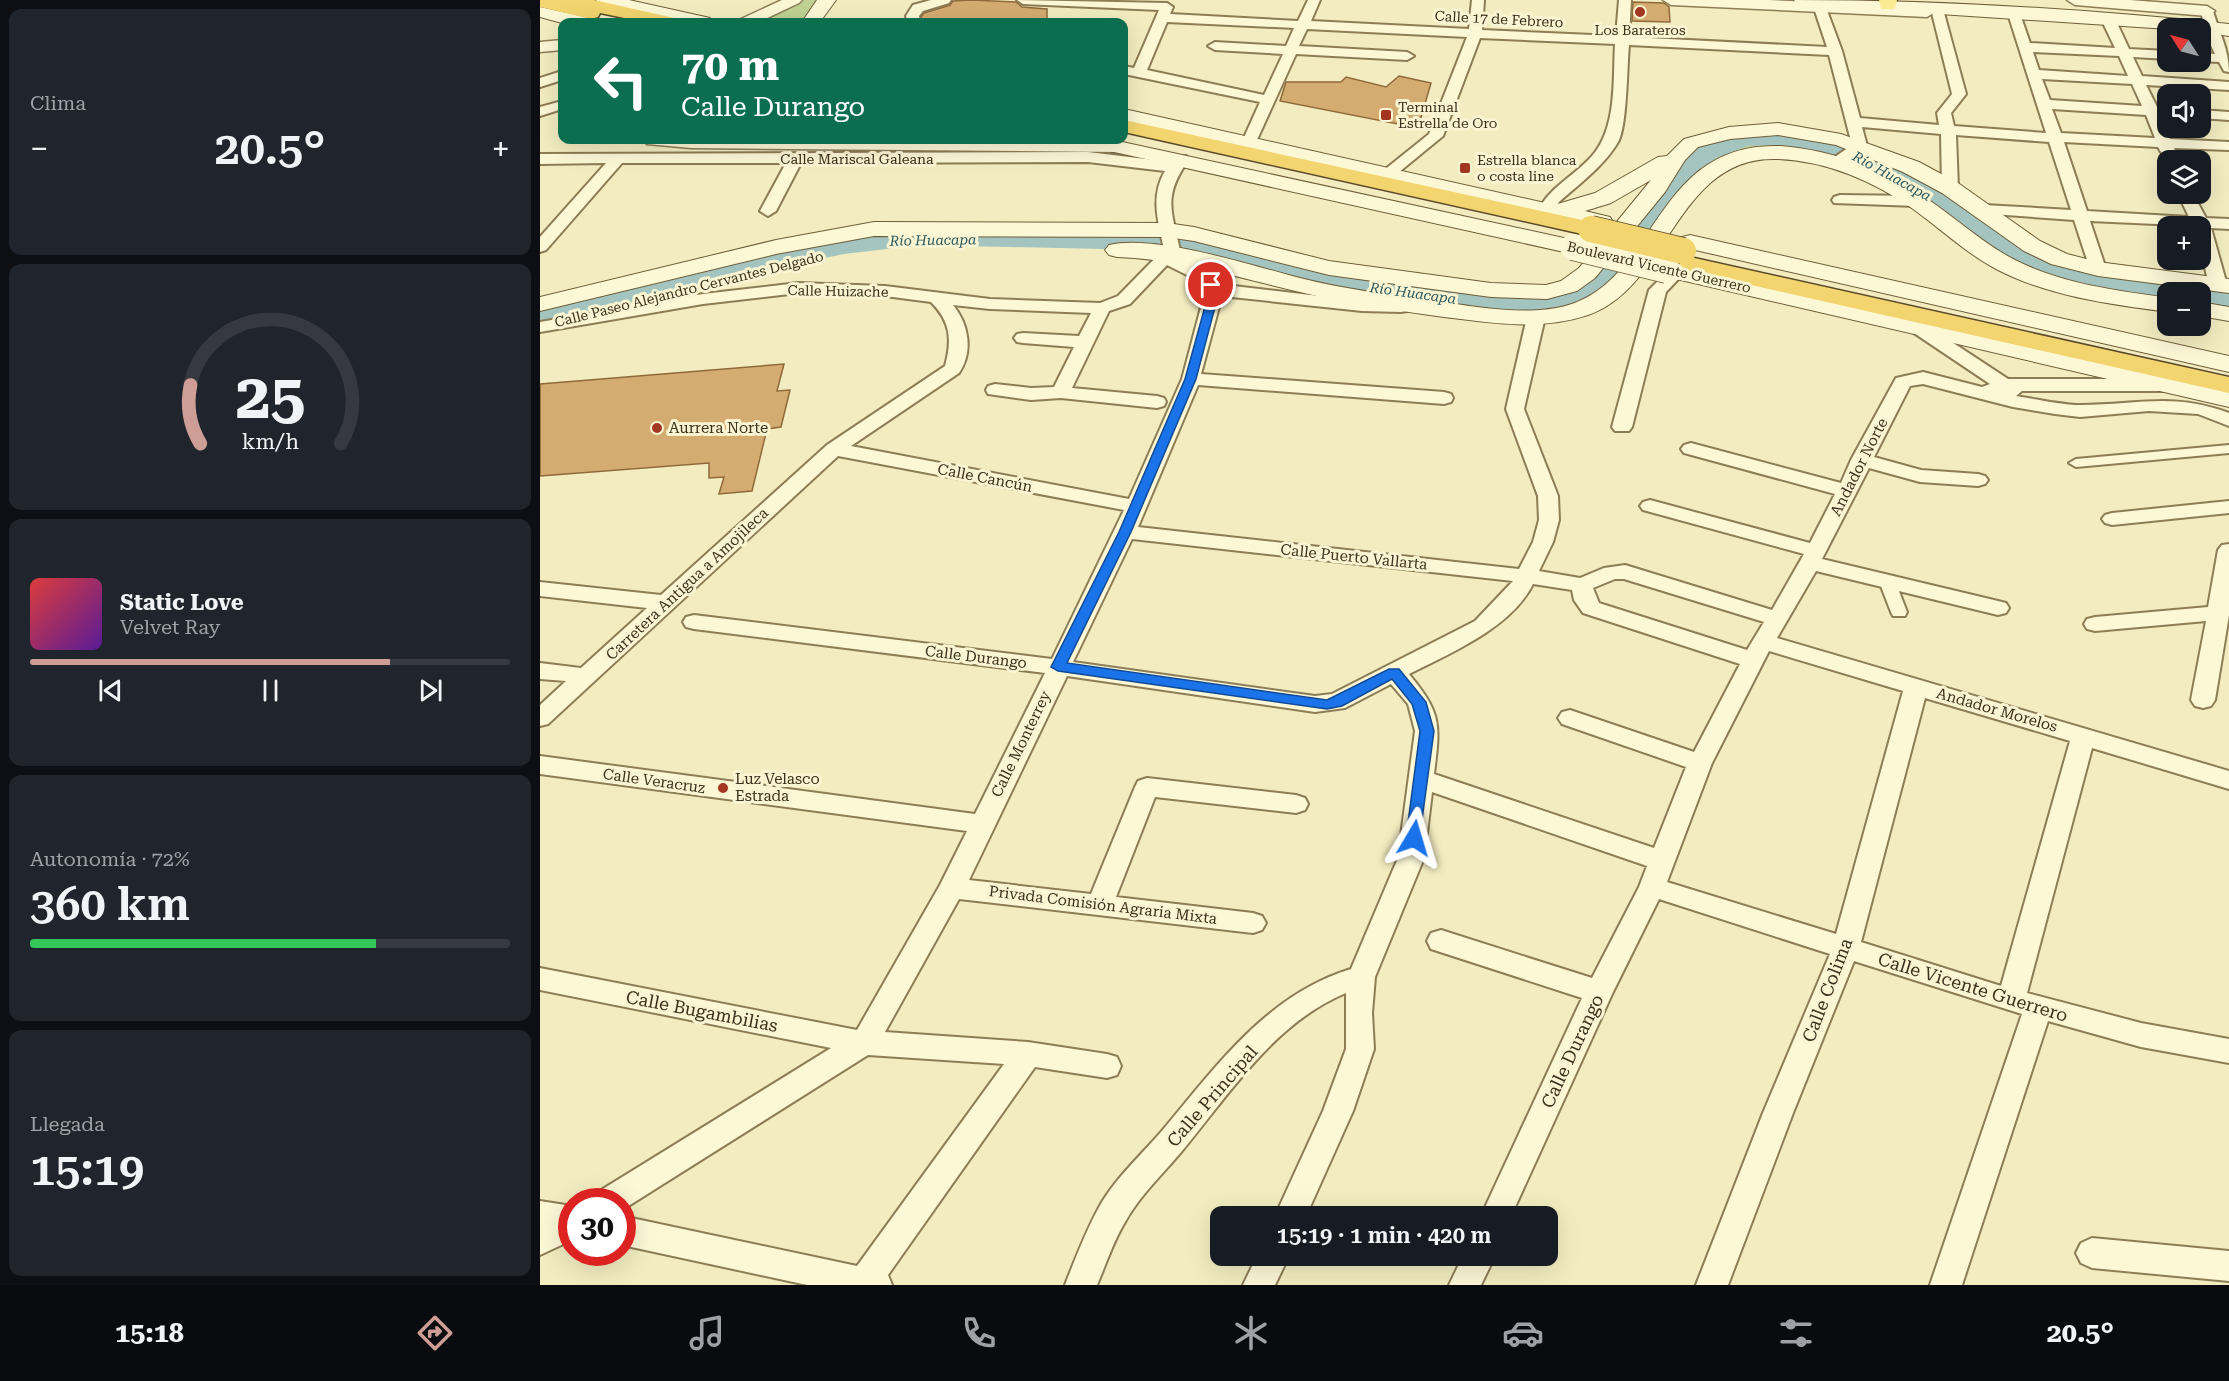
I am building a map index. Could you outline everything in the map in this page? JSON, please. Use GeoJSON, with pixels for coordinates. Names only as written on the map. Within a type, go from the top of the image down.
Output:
{"type":"FeatureCollection","features":[{"type":"Feature","properties":{"kind":"highway"},"geometry":{"type":"LineString","coordinates":[[569,0],[649,18]]}},
{"type":"Feature","properties":{"kind":"highway"},"geometry":{"type":"LineString","coordinates":[[540,1],[614,18]]}},
{"type":"Feature","properties":{"kind":"highway","name":"Boulevard Vicente Guerrero"},"geometry":{"type":"LineString","coordinates":[[1128,137],[1587,234],[1684,247],[2229,376]]}},
{"type":"Feature","properties":{"kind":"highway","name":"Boulevard Vicente Guerrero"},"geometry":{"type":"LineString","coordinates":[[1128,137],[1587,234]]}},
{"type":"Feature","properties":{"kind":"highway"},"geometry":{"type":"LineString","coordinates":[[1223,170],[1318,178]]}},
{"type":"Feature","properties":{"kind":"highway","name":"Boulevard Vicente Guerrero"},"geometry":{"type":"LineString","coordinates":[[1684,247],[2229,385]]}},
{"type":"Feature","properties":{"kind":"highway"},"geometry":{"type":"LineString","coordinates":[[2189,356],[2229,366]]}},
{"type":"Feature","properties":{"kind":"main road"},"geometry":{"type":"LineString","coordinates":[[605,0],[686,18]]}},
{"type":"Feature","properties":{"kind":"main road"},"geometry":{"type":"LineString","coordinates":[[813,18],[827,0]]}},
{"type":"Feature","properties":{"kind":"main road"},"geometry":{"type":"LineString","coordinates":[[1803,0],[1829,4],[1888,3],[2212,24],[2229,10]]}},
{"type":"Feature","properties":{"kind":"main road"},"geometry":{"type":"LineString","coordinates":[[1971,0],[2134,4],[2212,24]]}},
{"type":"Feature","properties":{"kind":"main road"},"geometry":{"type":"LineString","coordinates":[[540,12],[566,18]]}},
{"type":"Feature","properties":{"kind":"main road","name":"Boulevard Vicente Guerrero"},"geometry":{"type":"LineString","coordinates":[[1128,116],[1551,211],[1587,234]]}},
{"type":"Feature","properties":{"kind":"main road"},"geometry":{"type":"LineString","coordinates":[[540,304],[776,247],[874,229],[1169,245],[1194,234],[1308,263],[1358,272],[1491,290],[1547,292],[1569,286],[1587,273],[1657,187],[1677,156],[1690,143],[1753,129],[1811,133],[1859,147],[1911,167],[1984,210],[2032,246],[2059,259],[2098,269],[2224,282]]}},
{"type":"Feature","properties":{"kind":"main road","name":"Boulevard Vicente Guerrero"},"geometry":{"type":"LineString","coordinates":[[1128,139],[1177,163],[1587,234]]}},
{"type":"Feature","properties":{"kind":"main road","name":"Calle Paseo Alejandro Cervantes Delgado"},"geometry":{"type":"LineString","coordinates":[[540,327],[760,269],[856,250],[890,247],[1169,245],[1226,264],[1336,293],[1513,319],[1569,313],[1599,301],[1613,292],[1627,277],[1666,221],[1715,169],[1736,157],[1757,153],[1813,156],[1837,162],[1916,201],[1973,246],[2007,265],[2075,291],[2157,303]]}},
{"type":"Feature","properties":{"kind":"main road"},"geometry":{"type":"LineString","coordinates":[[1551,211],[1585,205],[1609,196],[1627,188],[1643,175],[1677,156]]}},
{"type":"Feature","properties":{"kind":"main road"},"geometry":{"type":"LineString","coordinates":[[1684,247],[1714,178],[1715,169]]}},
{"type":"Feature","properties":{"kind":"main road","name":"Boulevard Vicente Guerrero"},"geometry":{"type":"LineString","coordinates":[[1684,247],[1765,258],[2189,356]]}},
{"type":"Feature","properties":{"kind":"main road","name":"Boulevard Vicente Guerrero"},"geometry":{"type":"LineString","coordinates":[[1684,247],[1917,327],[2229,399]]}},
{"type":"Feature","properties":{"kind":"main road"},"geometry":{"type":"LineString","coordinates":[[2211,311],[2229,314]]}},
{"type":"Feature","properties":{"kind":"street"},"geometry":{"type":"LineString","coordinates":[[750,18],[783,0]]}},
{"type":"Feature","properties":{"kind":"street"},"geometry":{"type":"LineString","coordinates":[[751,18],[794,0]]}},
{"type":"Feature","properties":{"kind":"street"},"geometry":{"type":"LineString","coordinates":[[913,18],[918,8],[945,0]]}},
{"type":"Feature","properties":{"kind":"street"},"geometry":{"type":"LineString","coordinates":[[1023,0],[1167,7],[1139,73]]}},
{"type":"Feature","properties":{"kind":"street"},"geometry":{"type":"LineString","coordinates":[[1249,142],[1314,0]]}},
{"type":"Feature","properties":{"kind":"street"},"geometry":{"type":"LineString","coordinates":[[1388,174],[1436,136],[1474,33],[1478,0]]}},
{"type":"Feature","properties":{"kind":"street"},"geometry":{"type":"LineString","coordinates":[[1551,211],[1550,205],[1553,200],[1596,161],[1612,140],[1624,41],[1625,0]]}},
{"type":"Feature","properties":{"kind":"street"},"geometry":{"type":"LineString","coordinates":[[1671,0],[1829,4],[2157,26]]}},
{"type":"Feature","properties":{"kind":"street"},"geometry":{"type":"LineString","coordinates":[[2076,0],[2134,4]]}},
{"type":"Feature","properties":{"kind":"street"},"geometry":{"type":"LineString","coordinates":[[1829,4],[1834,51],[1859,147],[1837,162]]}},
{"type":"Feature","properties":{"kind":"street"},"geometry":{"type":"LineString","coordinates":[[1938,13],[1959,94],[1944,113],[1948,131],[1950,188]]}},
{"type":"Feature","properties":{"kind":"street"},"geometry":{"type":"LineString","coordinates":[[2015,17],[2098,269]]}},
{"type":"Feature","properties":{"kind":"street","name":"Calle 17 de Febrero"},"geometry":{"type":"LineString","coordinates":[[1163,18],[1834,51]]}},
{"type":"Feature","properties":{"kind":"street"},"geometry":{"type":"LineString","coordinates":[[2110,23],[2167,150]]}},
{"type":"Feature","properties":{"kind":"street"},"geometry":{"type":"LineString","coordinates":[[2212,24],[2213,35],[2226,63]]}},
{"type":"Feature","properties":{"kind":"street"},"geometry":{"type":"LineString","coordinates":[[540,48],[558,46]]}},
{"type":"Feature","properties":{"kind":"street"},"geometry":{"type":"LineString","coordinates":[[1215,46],[1407,56]]}},
{"type":"Feature","properties":{"kind":"street"},"geometry":{"type":"LineString","coordinates":[[2024,46],[2157,54]]}},
{"type":"Feature","properties":{"kind":"street"},"geometry":{"type":"LineString","coordinates":[[2211,60],[2226,63]]}},
{"type":"Feature","properties":{"kind":"street"},"geometry":{"type":"LineString","coordinates":[[1128,70],[1269,100]]}},
{"type":"Feature","properties":{"kind":"street"},"geometry":{"type":"LineString","coordinates":[[2033,74],[2229,86]]}},
{"type":"Feature","properties":{"kind":"street"},"geometry":{"type":"LineString","coordinates":[[540,83],[558,76]]}},
{"type":"Feature","properties":{"kind":"street"},"geometry":{"type":"LineString","coordinates":[[2042,104],[2157,112]]}},
{"type":"Feature","properties":{"kind":"street"},"geometry":{"type":"LineString","coordinates":[[540,112],[558,106]]}},
{"type":"Feature","properties":{"kind":"street"},"geometry":{"type":"LineString","coordinates":[[2211,115],[2229,116]]}},
{"type":"Feature","properties":{"kind":"street"},"geometry":{"type":"LineString","coordinates":[[540,120],[558,117]]}},
{"type":"Feature","properties":{"kind":"street"},"geometry":{"type":"LineString","coordinates":[[1853,122],[1948,131],[2229,146]]}},
{"type":"Feature","properties":{"kind":"street","name":"Calle Mariscal Galeana"},"geometry":{"type":"LineString","coordinates":[[540,159],[795,160],[1088,157],[1177,163]]}},
{"type":"Feature","properties":{"kind":"street"},"geometry":{"type":"LineString","coordinates":[[540,247],[618,159]]}},
{"type":"Feature","properties":{"kind":"street"},"geometry":{"type":"LineString","coordinates":[[768,211],[795,160]]}},
{"type":"Feature","properties":{"kind":"street"},"geometry":{"type":"LineString","coordinates":[[1177,163],[1164,188],[1161,209],[1169,245],[1203,276],[1214,292],[1225,290],[1362,306],[1435,308]]}},
{"type":"Feature","properties":{"kind":"street"},"geometry":{"type":"LineString","coordinates":[[1840,200],[1916,201]]}},
{"type":"Feature","properties":{"kind":"street"},"geometry":{"type":"LineString","coordinates":[[1984,210],[2157,219]]}},
{"type":"Feature","properties":{"kind":"street"},"geometry":{"type":"LineString","coordinates":[[2211,223],[2229,224]]}},
{"type":"Feature","properties":{"kind":"street"},"geometry":{"type":"LineString","coordinates":[[1061,392],[1102,308],[1124,300],[1169,245]]}},
{"type":"Feature","properties":{"kind":"street"},"geometry":{"type":"LineString","coordinates":[[1622,427],[1658,290],[1684,247]]}},
{"type":"Feature","properties":{"kind":"street"},"geometry":{"type":"LineString","coordinates":[[2211,248],[2224,282]]}},
{"type":"Feature","properties":{"kind":"street","name":"Calle Huizache"},"geometry":{"type":"LineString","coordinates":[[540,327],[703,299],[798,288],[848,288],[990,304],[1102,308]]}},
{"type":"Feature","properties":{"kind":"street","name":"Calle Monterrey"},"geometry":{"type":"LineString","coordinates":[[864,1043],[952,888],[1125,532],[1191,379],[1214,292]]}},
{"type":"Feature","properties":{"kind":"street","name":"Carretera Antigua a Amojileca"},"geometry":{"type":"LineString","coordinates":[[540,718],[834,449],[952,369],[959,348],[959,328],[952,312],[936,297]]}},
{"type":"Feature","properties":{"kind":"street","name":"Calle Durango"},"geometry":{"type":"LineString","coordinates":[[694,622],[1058,667],[1327,705],[1337,702],[1483,626],[1520,588],[1543,542],[1549,520],[1548,496],[1515,409],[1536,317]]}},
{"type":"Feature","properties":{"kind":"street"},"geometry":{"type":"LineString","coordinates":[[1917,327],[2036,406]]}},
{"type":"Feature","properties":{"kind":"street"},"geometry":{"type":"LineString","coordinates":[[1023,338],[1085,342]]}},
{"type":"Feature","properties":{"kind":"street","name":"Andador Norte"},"geometry":{"type":"LineString","coordinates":[[1700,763],[1759,651],[1813,557],[1903,382],[1923,378],[1983,394]]}},
{"type":"Feature","properties":{"kind":"street"},"geometry":{"type":"LineString","coordinates":[[1191,379],[1444,398]]}},
{"type":"Feature","properties":{"kind":"street"},"geometry":{"type":"LineString","coordinates":[[1983,394],[2002,385],[2168,385]]}},
{"type":"Feature","properties":{"kind":"street"},"geometry":{"type":"LineString","coordinates":[[995,390],[1031,394],[1061,392],[1157,402]]}},
{"type":"Feature","properties":{"kind":"street"},"geometry":{"type":"LineString","coordinates":[[1983,394],[2036,406],[2080,411],[2149,405],[2201,409],[2229,420]]}},
{"type":"Feature","properties":{"kind":"street","name":"Calle Cancún"},"geometry":{"type":"LineString","coordinates":[[834,449],[1136,506]]}},
{"type":"Feature","properties":{"kind":"street"},"geometry":{"type":"LineString","coordinates":[[1691,449],[1846,491]]}},
{"type":"Feature","properties":{"kind":"street"},"geometry":{"type":"LineString","coordinates":[[2076,463],[2229,449]]}},
{"type":"Feature","properties":{"kind":"street"},"geometry":{"type":"LineString","coordinates":[[1861,460],[1920,476],[1978,480]]}},
{"type":"Feature","properties":{"kind":"street"},"geometry":{"type":"LineString","coordinates":[[1650,506],[1887,581],[1998,608]]}},
{"type":"Feature","properties":{"kind":"street"},"geometry":{"type":"LineString","coordinates":[[2112,519],[2229,507]]}},
{"type":"Feature","properties":{"kind":"street","name":"Calle Puerto Vallarta"},"geometry":{"type":"LineString","coordinates":[[1125,532],[1526,576],[1582,585]]}},
{"type":"Feature","properties":{"kind":"street"},"geometry":{"type":"LineString","coordinates":[[2203,700],[2229,550]]}},
{"type":"Feature","properties":{"kind":"street"},"geometry":{"type":"LineString","coordinates":[[1582,585],[1612,573],[1625,572],[1778,619]]}},
{"type":"Feature","properties":{"kind":"street"},"geometry":{"type":"LineString","coordinates":[[1887,581],[1899,612]]}},
{"type":"Feature","properties":{"kind":"street","name":"Andador Morelos"},"geometry":{"type":"LineString","coordinates":[[1582,585],[1585,600],[1591,608],[1759,651],[1916,686],[2229,780]]}},
{"type":"Feature","properties":{"kind":"street"},"geometry":{"type":"LineString","coordinates":[[540,589],[666,603]]}},
{"type":"Feature","properties":{"kind":"street"},"geometry":{"type":"LineString","coordinates":[[2095,624],[2219,613]]}},
{"type":"Feature","properties":{"kind":"street"},"geometry":{"type":"LineString","coordinates":[[540,671],[588,676]]}},
{"type":"Feature","properties":{"kind":"street"},"geometry":{"type":"LineString","coordinates":[[1295,1206],[1338,1111],[1360,1049],[1358,1013],[1361,977],[1411,858],[1427,731],[1419,702],[1394,672]]}},
{"type":"Feature","properties":{"kind":"street","name":"Calle Colima"},"geometry":{"type":"LineString","coordinates":[[1712,1285],[1778,1113],[1846,947],[1916,686]]}},
{"type":"Feature","properties":{"kind":"street"},"geometry":{"type":"LineString","coordinates":[[1570,718],[1700,763]]}},
{"type":"Feature","properties":{"kind":"street"},"geometry":{"type":"LineString","coordinates":[[1946,1285],[2024,1004],[2083,735]]}},
{"type":"Feature","properties":{"kind":"street","name":"Calle Durango"},"geometry":{"type":"LineString","coordinates":[[1501,1206],[1599,992],[1657,874],[1700,763]]}},
{"type":"Feature","properties":{"kind":"street","name":"Calle Veracruz"},"geometry":{"type":"LineString","coordinates":[[540,765],[982,824]]}},
{"type":"Feature","properties":{"kind":"street","name":"Calle Vicente Guerrero"},"geometry":{"type":"LineString","coordinates":[[1421,779],[1846,947],[2024,1004],[2141,1035],[2229,1051]]}},
{"type":"Feature","properties":{"kind":"street"},"geometry":{"type":"LineString","coordinates":[[1101,905],[1147,787],[1296,804]]}},
{"type":"Feature","properties":{"kind":"street","name":"Privada Comisión Agraria Mixta"},"geometry":{"type":"LineString","coordinates":[[952,888],[1254,923]]}},
{"type":"Feature","properties":{"kind":"street"},"geometry":{"type":"LineString","coordinates":[[1441,941],[1599,992]]}},
{"type":"Feature","properties":{"kind":"street","name":"Calle Principal"},"geometry":{"type":"LineString","coordinates":[[1081,1285],[1100,1238],[1127,1192],[1167,1148],[1216,1086],[1263,1036],[1303,1003],[1330,987],[1361,977]]}},
{"type":"Feature","properties":{"kind":"street","name":"Calle Bugambilias"},"geometry":{"type":"LineString","coordinates":[[540,979],[864,1043],[1028,1054],[1107,1066]]}},
{"type":"Feature","properties":{"kind":"street"},"geometry":{"type":"LineString","coordinates":[[631,1188],[864,1043]]}},
{"type":"Feature","properties":{"kind":"street"},"geometry":{"type":"LineString","coordinates":[[636,1234],[796,1277],[870,1284],[1028,1054]]}},
{"type":"Feature","properties":{"kind":"street"},"geometry":{"type":"LineString","coordinates":[[540,1215],[558,1219]]}},
{"type":"Feature","properties":{"kind":"street"},"geometry":{"type":"LineString","coordinates":[[540,1240],[558,1230]]}},
{"type":"Feature","properties":{"kind":"street"},"geometry":{"type":"LineString","coordinates":[[2092,1253],[2229,1266]]}},
{"type":"Feature","properties":{"kind":"street"},"geometry":{"type":"LineString","coordinates":[[1259,1285],[1268,1266]]}},
{"type":"Feature","properties":{"kind":"street"},"geometry":{"type":"LineString","coordinates":[[1465,1285],[1474,1266]]}},
{"type":"Feature","properties":{"kind":"green space"},"geometry":{"type":"Polygon","coordinates":[[[803,0],[825,0],[814,18],[765,18],[803,0]]]}},
{"type":"Feature","properties":{"kind":"green space"},"geometry":{"type":"Polygon","coordinates":[[[1780,143],[1831,150],[1828,152],[1770,147],[1742,151],[1692,180],[1709,161],[1730,150],[1755,144],[1780,143]]]}},
{"type":"Feature","properties":{"kind":"building"},"geometry":{"type":"Polygon","coordinates":[[[953,1],[1016,2],[1022,7],[1047,9],[1047,18],[921,18],[924,13],[950,5],[953,1]]]}},
{"type":"Feature","properties":{"kind":"building"},"geometry":{"type":"Polygon","coordinates":[[[1633,2],[1664,3],[1669,7],[1670,22],[1632,21],[1633,2]]]}},
{"type":"Feature","properties":{"kind":"building","name":"Terminal Estrella de Oro"},"geometry":{"type":"Polygon","coordinates":[[[1399,76],[1431,83],[1418,128],[1280,101],[1286,82],[1341,82],[1346,77],[1386,87],[1399,76]]]}},
{"type":"Feature","properties":{"kind":"building","name":"Aurrera Norte"},"geometry":{"type":"Polygon","coordinates":[[[784,364],[777,391],[790,390],[781,427],[767,429],[752,491],[719,494],[724,477],[709,478],[709,463],[540,476],[540,384],[784,364]]]}},
{"type":"Feature","properties":{"kind":"waterway","name":"Río Huacapa"},"geometry":{"type":"LineString","coordinates":[[540,316],[751,264],[844,245],[920,237],[1146,241],[1186,244],[1345,283],[1480,303],[1544,307],[1592,292],[1705,153],[1724,144],[1746,138],[1774,137],[1827,145],[1853,154],[1906,181],[1953,210],[2004,246],[2070,277],[2108,286],[2157,289]]}},
{"type":"Feature","properties":{"kind":"waterway","name":"Río Huacapa"},"geometry":{"type":"LineString","coordinates":[[2211,296],[2229,298]]}},
{"type":"Feature","properties":{"kind":"place","name":"Los Barateros"},"geometry":{"type":"Point","coordinates":[1640,12]}},
{"type":"Feature","properties":{"kind":"place","name":"Terminal Estrella de Oro"},"geometry":{"type":"Point","coordinates":[1386,115]}},
{"type":"Feature","properties":{"kind":"place","name":"Estrella blanca o costa line"},"geometry":{"type":"Point","coordinates":[1465,168]}},
{"type":"Feature","properties":{"kind":"place","name":"Aurrera Norte"},"geometry":{"type":"Point","coordinates":[657,428]}},
{"type":"Feature","properties":{"kind":"place","name":"Luz Velasco Estrada"},"geometry":{"type":"Point","coordinates":[723,788]}},
{"type":"Feature","properties":{"kind":"route"},"geometry":{"type":"LineString","coordinates":[[1211,285],[1214,292],[1191,379],[1125,532],[1058,667],[1327,705],[1394,672],[1419,702],[1427,731],[1414,838]]}}]}
